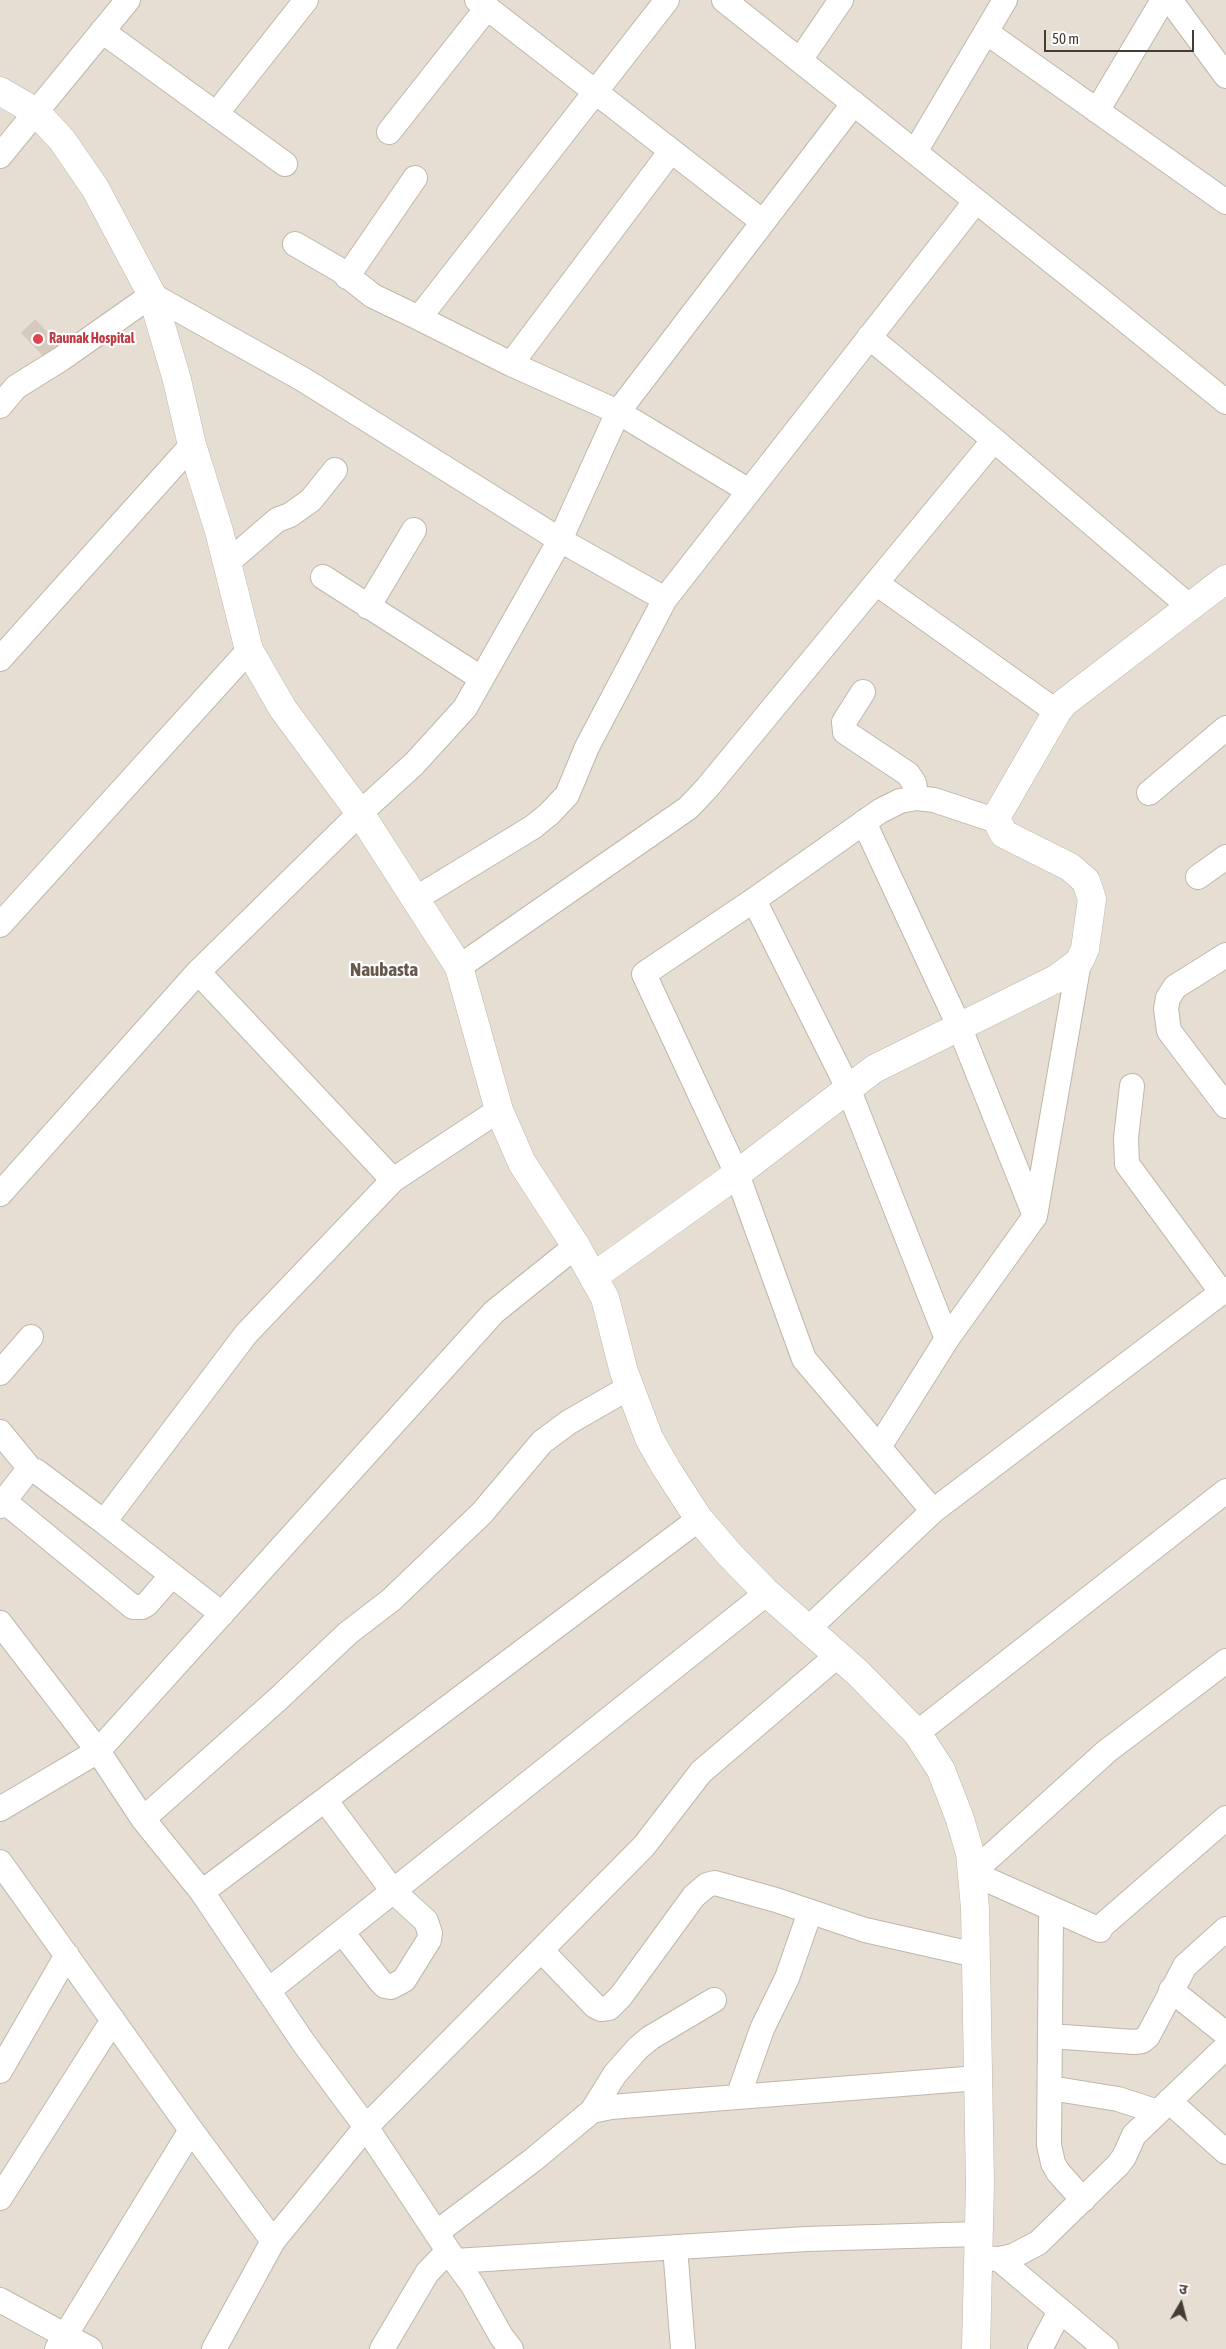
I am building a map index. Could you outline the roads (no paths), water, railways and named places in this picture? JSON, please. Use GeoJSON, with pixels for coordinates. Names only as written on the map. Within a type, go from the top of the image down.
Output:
{"type":"FeatureCollection","features":[{"type":"Feature","properties":{"kind":"street"},"geometry":{"type":"LineString","coordinates":[[0,156],[128,0]]}},
{"type":"Feature","properties":{"kind":"street"},"geometry":{"type":"LineString","coordinates":[[216,114],[306,0]]}},
{"type":"Feature","properties":{"kind":"street"},"geometry":{"type":"LineString","coordinates":[[419,318],[594,91],[667,0]]}},
{"type":"Feature","properties":{"kind":"street"},"geometry":{"type":"LineString","coordinates":[[724,0],[976,201],[1217,380],[1226,402]]}},
{"type":"Feature","properties":{"kind":"street"},"geometry":{"type":"LineString","coordinates":[[800,60],[841,0]]}},
{"type":"Feature","properties":{"kind":"street"},"geometry":{"type":"LineString","coordinates":[[915,152],[1005,0]]}},
{"type":"Feature","properties":{"kind":"street"},"geometry":{"type":"LineString","coordinates":[[1097,110],[1163,0]]}},
{"type":"Feature","properties":{"kind":"street"},"geometry":{"type":"LineString","coordinates":[[1170,0],[1226,76]]}},
{"type":"Feature","properties":{"kind":"street"},"geometry":{"type":"LineString","coordinates":[[389,132],[482,4],[763,222]]}},
{"type":"Feature","properties":{"kind":"street"},"geometry":{"type":"LineString","coordinates":[[102,31],[286,164]]}},
{"type":"Feature","properties":{"kind":"street"},"geometry":{"type":"LineString","coordinates":[[986,32],[1226,201]]}},
{"type":"Feature","properties":{"kind":"street"},"geometry":{"type":"LineString","coordinates":[[0,91],[36,112],[62,140],[95,188],[152,295],[177,380],[192,445],[219,531],[249,650],[283,709],[360,812],[459,967],[498,1110],[522,1163],[576,1246],[605,1298],[630,1388],[649,1438],[699,1519],[730,1555],[767,1593],[838,1655],[916,1733],[941,1770],[960,1819],[970,1853],[972,1873],[976,1956],[980,2183],[985,2250],[976,2349]]}},
{"type":"Feature","properties":{"kind":"street"},"geometry":{"type":"LineString","coordinates":[[0,1194],[198,972],[360,812],[414,764],[465,708],[560,540],[618,412],[854,103]]}},
{"type":"Feature","properties":{"kind":"street"},"geometry":{"type":"LineString","coordinates":[[511,364],[671,151]]}},
{"type":"Feature","properties":{"kind":"street"},"geometry":{"type":"LineString","coordinates":[[347,277],[415,178]]}},
{"type":"Feature","properties":{"kind":"street"},"geometry":{"type":"LineString","coordinates":[[415,899],[533,827],[567,795],[586,747],[665,599],[976,201]]}},
{"type":"Feature","properties":{"kind":"street"},"geometry":{"type":"LineString","coordinates":[[295,244],[340,270],[373,296],[511,364],[618,412],[749,491]]}},
{"type":"Feature","properties":{"kind":"street"},"geometry":{"type":"LineString","coordinates":[[0,406],[16,387],[61,359],[152,295]]}},
{"type":"Feature","properties":{"kind":"street"},"geometry":{"type":"LineString","coordinates":[[152,295],[304,380],[560,540],[665,599]]}},
{"type":"Feature","properties":{"kind":"street"},"geometry":{"type":"LineString","coordinates":[[869,337],[994,440],[1190,607]]}},
{"type":"Feature","properties":{"kind":"street"},"geometry":{"type":"LineString","coordinates":[[459,967],[688,808],[707,788],[994,440]]}},
{"type":"Feature","properties":{"kind":"street"},"geometry":{"type":"LineString","coordinates":[[0,660],[192,445]]}},
{"type":"Feature","properties":{"kind":"street"},"geometry":{"type":"LineString","coordinates":[[227,563],[277,520],[296,511],[311,500],[334,470]]}},
{"type":"Feature","properties":{"kind":"street"},"geometry":{"type":"LineString","coordinates":[[368,607],[414,530]]}},
{"type":"Feature","properties":{"kind":"street"},"geometry":{"type":"LineString","coordinates":[[323,577],[481,678]]}},
{"type":"Feature","properties":{"kind":"street"},"geometry":{"type":"LineString","coordinates":[[996,820],[1002,806],[1064,702],[1226,579]]}},
{"type":"Feature","properties":{"kind":"street"},"geometry":{"type":"LineString","coordinates":[[876,584],[1057,712]]}},
{"type":"Feature","properties":{"kind":"street"},"geometry":{"type":"LineString","coordinates":[[0,925],[249,650]]}},
{"type":"Feature","properties":{"kind":"street"},"geometry":{"type":"LineString","coordinates":[[863,692],[844,722],[845,732],[908,774],[914,783],[917,798]]}},
{"type":"Feature","properties":{"kind":"street"},"geometry":{"type":"LineString","coordinates":[[1149,793],[1226,728]]}},
{"type":"Feature","properties":{"kind":"street"},"geometry":{"type":"LineString","coordinates":[[879,1447],[947,1339],[1035,1216],[1079,962],[1086,949],[1092,899],[1086,881],[1070,867],[1004,834],[996,820],[934,800],[917,798],[900,801],[864,822],[754,900],[644,974],[737,1174],[804,1359],[933,1511]]}},
{"type":"Feature","properties":{"kind":"street"},"geometry":{"type":"LineString","coordinates":[[864,822],[959,1026],[1035,1216]]}},
{"type":"Feature","properties":{"kind":"street"},"geometry":{"type":"LineString","coordinates":[[1198,877],[1226,857]]}},
{"type":"Feature","properties":{"kind":"street"},"geometry":{"type":"LineString","coordinates":[[754,900],[848,1088],[947,1339]]}},
{"type":"Feature","properties":{"kind":"street"},"geometry":{"type":"LineString","coordinates":[[1226,955],[1175,987],[1168,998],[1166,1009],[1169,1031],[1226,1106]]}},
{"type":"Feature","properties":{"kind":"street"},"geometry":{"type":"LineString","coordinates":[[593,1277],[737,1174],[874,1069],[1056,979],[1079,962]]}},
{"type":"Feature","properties":{"kind":"street"},"geometry":{"type":"LineString","coordinates":[[198,972],[393,1180]]}},
{"type":"Feature","properties":{"kind":"street"},"geometry":{"type":"LineString","coordinates":[[808,1629],[933,1511],[1224,1291],[1127,1164],[1126,1138],[1132,1086]]}},
{"type":"Feature","properties":{"kind":"street"},"geometry":{"type":"LineString","coordinates":[[104,1522],[246,1334],[393,1180],[498,1110]]}},
{"type":"Feature","properties":{"kind":"street"},"geometry":{"type":"LineString","coordinates":[[0,1809],[98,1751],[494,1312],[576,1246]]}},
{"type":"Feature","properties":{"kind":"street"},"geometry":{"type":"LineString","coordinates":[[0,1373],[31,1337]]}},
{"type":"Feature","properties":{"kind":"street"},"geometry":{"type":"LineString","coordinates":[[143,1819],[278,1700],[348,1633],[391,1600],[482,1513],[542,1442],[569,1422],[630,1388]]}},
{"type":"Feature","properties":{"kind":"street"},"geometry":{"type":"LineString","coordinates":[[0,1432],[32,1471],[44,1476],[222,1614]]}},
{"type":"Feature","properties":{"kind":"street"},"geometry":{"type":"LineString","coordinates":[[32,1471],[22,1477],[2,1504],[133,1607],[142,1607],[147,1604],[172,1574]]}},
{"type":"Feature","properties":{"kind":"street"},"geometry":{"type":"LineString","coordinates":[[916,1733],[1226,1491]]}},
{"type":"Feature","properties":{"kind":"street"},"geometry":{"type":"LineString","coordinates":[[202,1892],[699,1519]]}},
{"type":"Feature","properties":{"kind":"street"},"geometry":{"type":"LineString","coordinates":[[270,1990],[767,1593]]}},
{"type":"Feature","properties":{"kind":"street"},"geometry":{"type":"LineString","coordinates":[[4,1637],[98,1751],[143,1819],[202,1892],[270,1990],[303,2042],[366,2127],[472,2284],[500,2336],[511,2349]]}},
{"type":"Feature","properties":{"kind":"street"},"geometry":{"type":"LineString","coordinates":[[214,2349],[273,2241],[366,2127],[644,1846],[701,1772],[838,1655]]}},
{"type":"Feature","properties":{"kind":"street"},"geometry":{"type":"LineString","coordinates":[[972,1873],[1107,1751],[1226,1661]]}},
{"type":"Feature","properties":{"kind":"street"},"geometry":{"type":"LineString","coordinates":[[325,1800],[393,1891],[426,1921],[430,1940],[404,1980],[391,1987],[385,1986],[342,1932]]}},
{"type":"Feature","properties":{"kind":"street"},"geometry":{"type":"LineString","coordinates":[[972,1873],[1101,1928],[1226,1818]]}},
{"type":"Feature","properties":{"kind":"street"},"geometry":{"type":"LineString","coordinates":[[0,1862],[191,2130],[273,2241]]}},
{"type":"Feature","properties":{"kind":"street"},"geometry":{"type":"LineString","coordinates":[[540,1950],[594,2006],[605,2009],[617,2001],[694,1896],[707,1885],[715,1883],[733,1887],[865,1930],[976,1956]]}},
{"type":"Feature","properties":{"kind":"street"},"geometry":{"type":"LineString","coordinates":[[738,2097],[762,2029],[787,1978],[810,1912]]}},
{"type":"Feature","properties":{"kind":"street"},"geometry":{"type":"LineString","coordinates":[[1051,1915],[1048,2130],[1050,2156],[1058,2172],[1083,2200]]}},
{"type":"Feature","properties":{"kind":"street"},"geometry":{"type":"LineString","coordinates":[[1050,2036],[1142,2041],[1148,2036],[1185,1966],[1226,1929]]}},
{"type":"Feature","properties":{"kind":"street"},"geometry":{"type":"LineString","coordinates":[[0,2072],[7,2044],[67,1955]]}},
{"type":"Feature","properties":{"kind":"street"},"geometry":{"type":"LineString","coordinates":[[1171,1990],[1226,2034]]}},
{"type":"Feature","properties":{"kind":"street"},"geometry":{"type":"LineString","coordinates":[[382,2349],[427,2273],[446,2248],[534,2160],[592,2111],[615,2074],[638,2048],[650,2038],[714,2000]]}},
{"type":"Feature","properties":{"kind":"street"},"geometry":{"type":"LineString","coordinates":[[0,2198],[114,2020]]}},
{"type":"Feature","properties":{"kind":"street"},"geometry":{"type":"LineString","coordinates":[[446,2248],[675,2247],[806,2239],[1026,2251],[1038,2244],[1118,2165],[1124,2157],[1134,2135],[1226,2047]]}},
{"type":"Feature","properties":{"kind":"street"},"geometry":{"type":"LineString","coordinates":[[592,2111],[611,2107],[978,2078]]}},
{"type":"Feature","properties":{"kind":"street"},"geometry":{"type":"LineString","coordinates":[[1050,2088],[1163,2106],[1226,2152]]}},
{"type":"Feature","properties":{"kind":"street"},"geometry":{"type":"LineString","coordinates":[[61,2342],[191,2130]]}},
{"type":"Feature","properties":{"kind":"street"},"geometry":{"type":"LineString","coordinates":[[675,2247],[683,2349]]}},
{"type":"Feature","properties":{"kind":"street"},"geometry":{"type":"LineString","coordinates":[[985,2250],[1106,2349]]}},
{"type":"Feature","properties":{"kind":"street"},"geometry":{"type":"LineString","coordinates":[[0,2300],[61,2342],[90,2349]]}},
{"type":"Feature","properties":{"kind":"street"},"geometry":{"type":"LineString","coordinates":[[1040,2349],[1060,2312]]}},
{"type":"Feature","properties":{"kind":"place","name":"Raunak Hospital"},"geometry":{"type":"Point","coordinates":[38,339]}},
{"type":"Feature","properties":{"kind":"district","name":"Naubasta"},"geometry":{"type":"Point","coordinates":[384,970]}}]}
